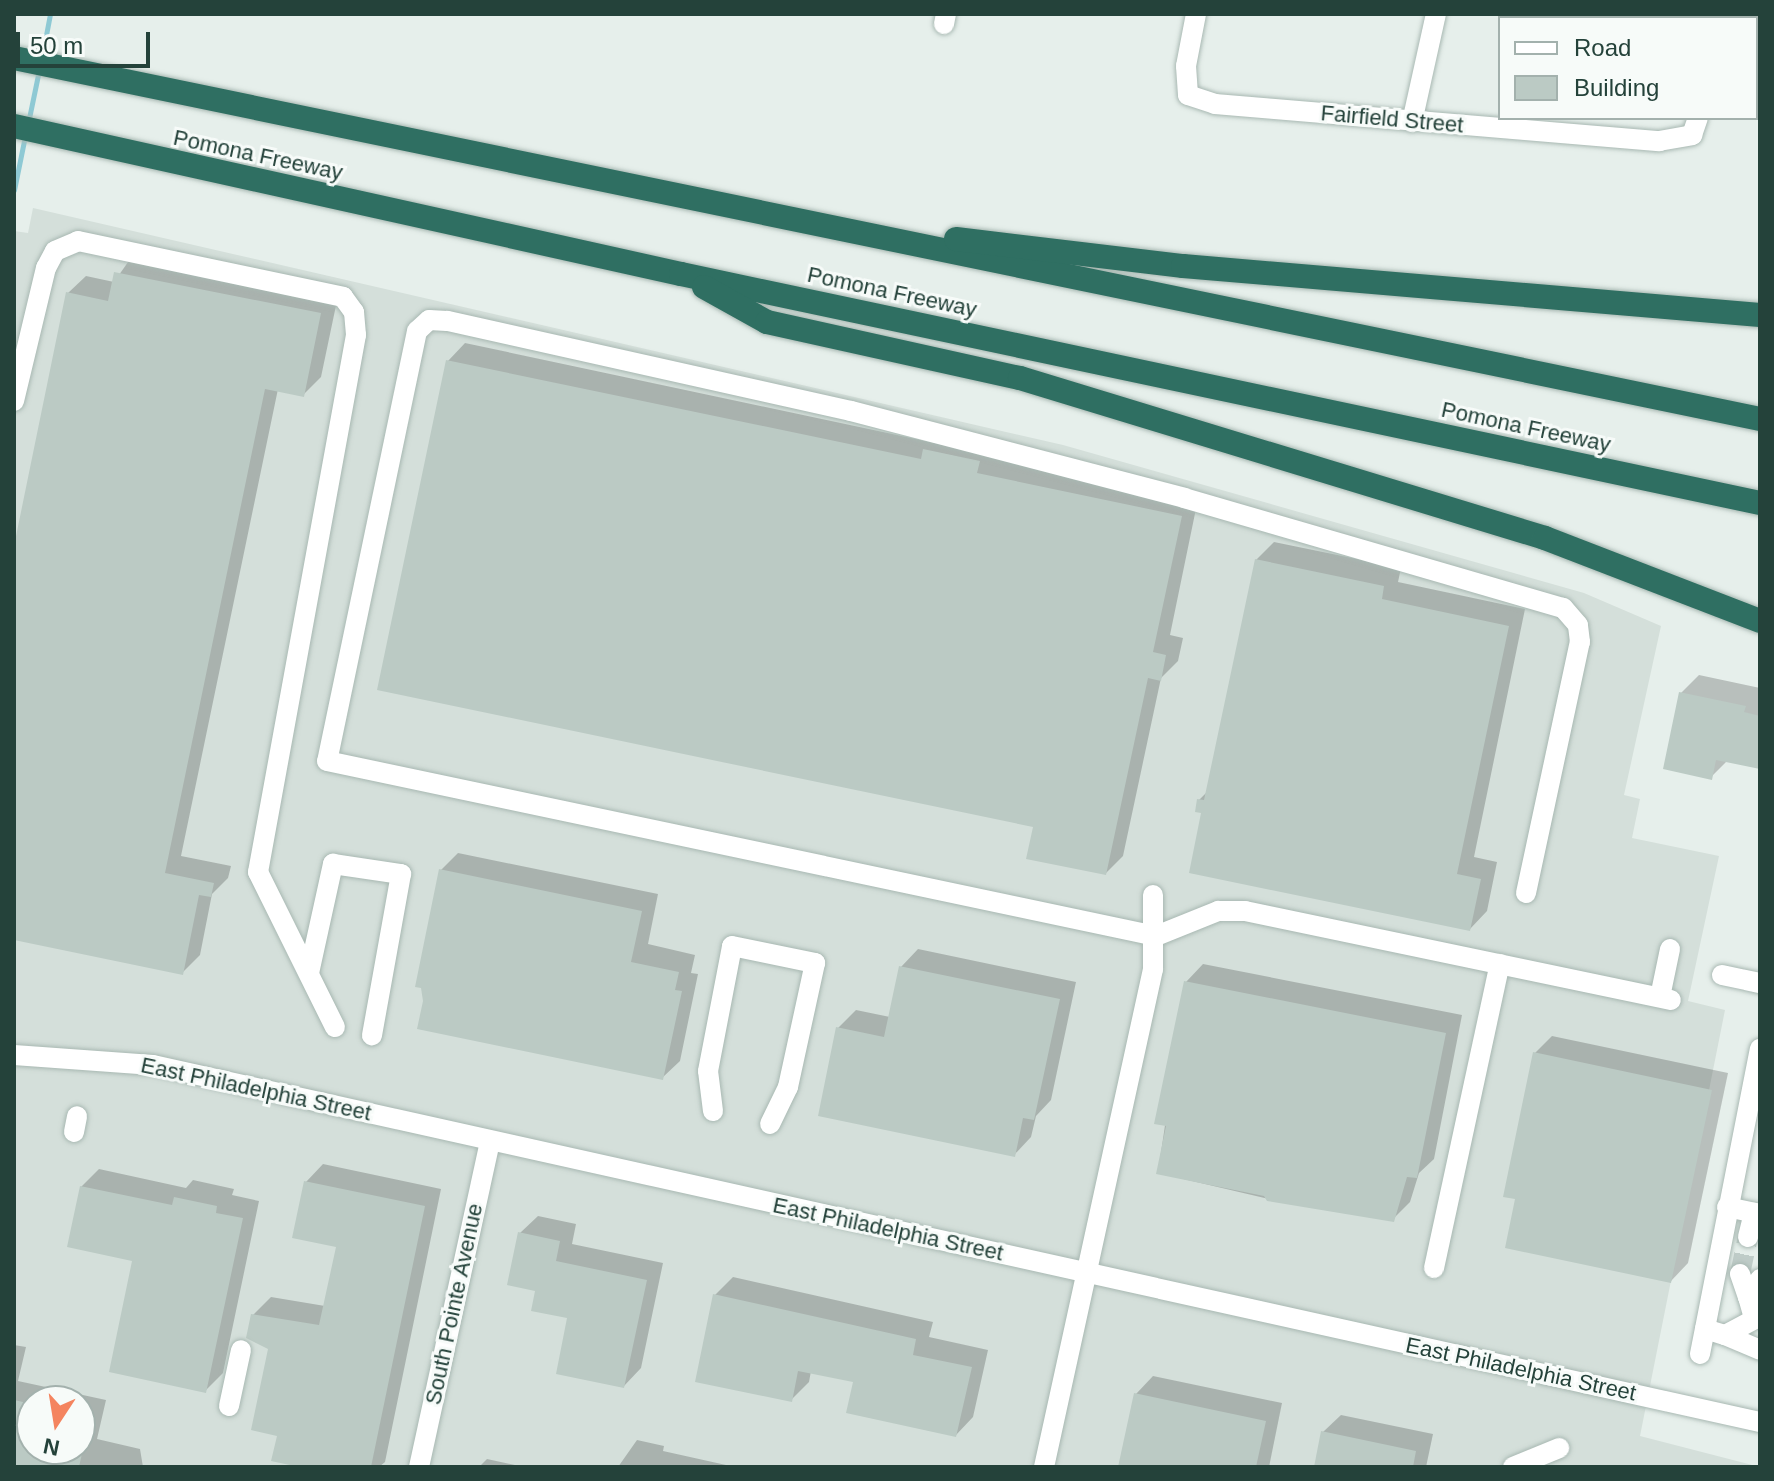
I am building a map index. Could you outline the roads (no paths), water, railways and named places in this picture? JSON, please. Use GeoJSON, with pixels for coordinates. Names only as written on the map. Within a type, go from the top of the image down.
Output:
{"type":"FeatureCollection","features":[{"type":"Feature","properties":{"kind":"highway","name":"Pomona Freeway"},"geometry":{"type":"LineString","coordinates":[[14,58],[1760,419]]}},
{"type":"Feature","properties":{"kind":"highway","name":"Pomona Freeway"},"geometry":{"type":"LineString","coordinates":[[14,126],[60,139],[681,274],[1760,503]]}},
{"type":"Feature","properties":{"kind":"highway"},"geometry":{"type":"LineString","coordinates":[[791,219],[1183,266],[1760,315]]}},
{"type":"Feature","properties":{"kind":"highway"},"geometry":{"type":"LineString","coordinates":[[681,274],[767,322],[1020,378],[1545,538],[1760,621]]}},
{"type":"Feature","properties":{"kind":"street","name":"Fairfield Street"},"geometry":{"type":"LineString","coordinates":[[1196,14],[1186,66],[1188,95],[1215,104],[1659,141],[1695,127]]}},
{"type":"Feature","properties":{"kind":"street"},"geometry":{"type":"LineString","coordinates":[[1412,122],[1436,14]]}},
{"type":"Feature","properties":{"kind":"street"},"geometry":{"type":"LineString","coordinates":[[14,401],[46,268],[55,251],[78,241],[343,297],[354,312],[356,335],[258,872],[335,1027]]}},
{"type":"Feature","properties":{"kind":"street"},"geometry":{"type":"LineString","coordinates":[[1526,893],[1580,642],[1578,625],[1563,608],[1185,498],[851,411],[447,321],[429,320],[417,331],[327,761],[1156,936],[1218,911],[1245,911],[1666,999],[1670,949]]}},
{"type":"Feature","properties":{"kind":"street"},"geometry":{"type":"LineString","coordinates":[[309,973],[333,864],[401,874],[372,1035]]}},
{"type":"Feature","properties":{"kind":"street"},"geometry":{"type":"LineString","coordinates":[[1044,1467],[1156,936],[1153,895]]}},
{"type":"Feature","properties":{"kind":"street"},"geometry":{"type":"LineString","coordinates":[[713,1111],[708,1071],[732,946],[815,963],[788,1087],[770,1124]]}},
{"type":"Feature","properties":{"kind":"street"},"geometry":{"type":"LineString","coordinates":[[1434,1268],[1500,964]]}},
{"type":"Feature","properties":{"kind":"street"},"geometry":{"type":"LineString","coordinates":[[1722,975],[1760,983]]}},
{"type":"Feature","properties":{"kind":"street"},"geometry":{"type":"LineString","coordinates":[[1700,1354],[1760,1049]]}},
{"type":"Feature","properties":{"kind":"street","name":"East Philadelphia Street"},"geometry":{"type":"LineString","coordinates":[[14,1055],[153,1065],[1760,1422]]}},
{"type":"Feature","properties":{"kind":"street","name":"South Pointe Avenue"},"geometry":{"type":"LineString","coordinates":[[419,1467],[490,1141]]}},
{"type":"Feature","properties":{"kind":"street"},"geometry":{"type":"LineString","coordinates":[[1727,1207],[1757,1214],[1748,1237]]}},
{"type":"Feature","properties":{"kind":"street"},"geometry":{"type":"LineString","coordinates":[[1725,1335],[1757,1317],[1753,1285]]}},
{"type":"Feature","properties":{"kind":"street"},"geometry":{"type":"LineString","coordinates":[[1705,1329],[1760,1350]]}},
{"type":"Feature","properties":{"kind":"street"},"geometry":{"type":"LineString","coordinates":[[229,1406],[241,1350]]}},
{"type":"Feature","properties":{"kind":"street"},"geometry":{"type":"LineString","coordinates":[[1513,1467],[1559,1448]]}},
{"type":"Feature","properties":{"kind":"waterway"},"geometry":{"type":"LineString","coordinates":[[42,56],[50,14]]}},
{"type":"Feature","properties":{"kind":"waterway"},"geometry":{"type":"LineString","coordinates":[[28,123],[39,70]]}},
{"type":"Feature","properties":{"kind":"waterway"},"geometry":{"type":"LineString","coordinates":[[14,190],[25,136]]}},
{"type":"Feature","properties":{"kind":"tunnel"},"geometry":{"type":"LineString","coordinates":[[1740,1274],[1748,1237]]}}]}
